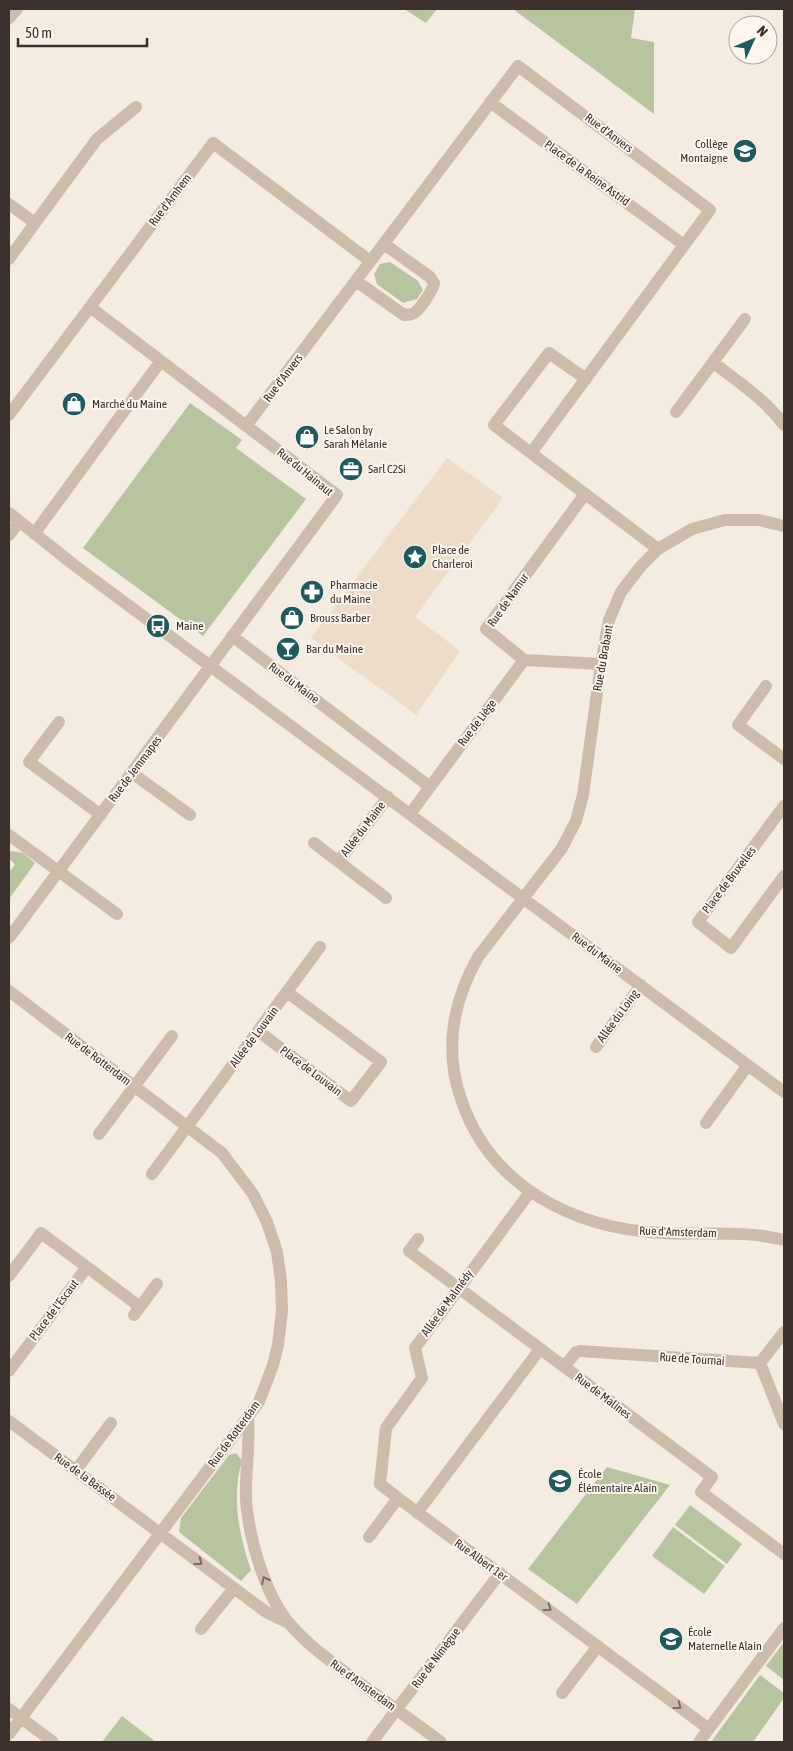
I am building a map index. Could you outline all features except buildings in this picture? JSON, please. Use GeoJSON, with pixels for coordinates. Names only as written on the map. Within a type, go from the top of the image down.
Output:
{"type":"FeatureCollection","features":[{"type":"Feature","properties":{"kind":"street"},"geometry":{"type":"LineString","coordinates":[[9,18],[17,9]]}},
{"type":"Feature","properties":{"kind":"street","name":"Rue d'Anvers"},"geometry":{"type":"LineString","coordinates":[[246,426],[518,66],[710,210],[531,453]]}},
{"type":"Feature","properties":{"kind":"street","name":"Place de la Reine Astrid"},"geometry":{"type":"LineString","coordinates":[[490,102],[684,244]]}},
{"type":"Feature","properties":{"kind":"street"},"geometry":{"type":"LineString","coordinates":[[9,259],[97,139],[136,107]]}},
{"type":"Feature","properties":{"kind":"street","name":"Rue d'Arnhem"},"geometry":{"type":"LineString","coordinates":[[9,415],[212,143],[370,261]]}},
{"type":"Feature","properties":{"kind":"street"},"geometry":{"type":"LineString","coordinates":[[9,204],[35,223]]}},
{"type":"Feature","properties":{"kind":"street"},"geometry":{"type":"LineString","coordinates":[[356,281],[404,315],[415,313],[433,289],[434,283],[430,277],[384,244]]}},
{"type":"Feature","properties":{"kind":"street","name":"Rue du Hainaut"},"geometry":{"type":"LineString","coordinates":[[90,307],[337,495],[232,636]]}},
{"type":"Feature","properties":{"kind":"street"},"geometry":{"type":"LineString","coordinates":[[676,412],[745,319]]}},
{"type":"Feature","properties":{"kind":"street"},"geometry":{"type":"LineString","coordinates":[[586,379],[549,353],[494,425],[658,548]]}},
{"type":"Feature","properties":{"kind":"street"},"geometry":{"type":"LineString","coordinates":[[34,534],[160,362]]}},
{"type":"Feature","properties":{"kind":"street"},"geometry":{"type":"LineString","coordinates":[[714,363],[761,400],[777,415],[784,425]]}},
{"type":"Feature","properties":{"kind":"street","name":"Rue de Namur"},"geometry":{"type":"LineString","coordinates":[[524,660],[486,629],[585,494]]}},
{"type":"Feature","properties":{"kind":"street","name":"Rue du Maine"},"geometry":{"type":"LineString","coordinates":[[9,513],[34,534],[784,1091]]}},
{"type":"Feature","properties":{"kind":"street","name":"Rue du Brabant"},"geometry":{"type":"LineString","coordinates":[[523,898],[562,848],[576,821],[583,795],[601,664],[610,620],[621,592],[658,548],[692,529],[725,520],[759,520],[784,526]]}},
{"type":"Feature","properties":{"kind":"street"},"geometry":{"type":"LineString","coordinates":[[9,535],[19,522]]}},
{"type":"Feature","properties":{"kind":"street"},"geometry":{"type":"LineString","coordinates":[[211,666],[232,636]]}},
{"type":"Feature","properties":{"kind":"street","name":"Rue du Maine"},"geometry":{"type":"LineString","coordinates":[[232,636],[430,787]]}},
{"type":"Feature","properties":{"kind":"street"},"geometry":{"type":"LineString","coordinates":[[524,660],[601,664]]}},
{"type":"Feature","properties":{"kind":"street","name":"Rue de Liège"},"geometry":{"type":"LineString","coordinates":[[430,787],[524,660]]}},
{"type":"Feature","properties":{"kind":"street","name":"Rue de Jemmapes"},"geometry":{"type":"LineString","coordinates":[[9,938],[211,666]]}},
{"type":"Feature","properties":{"kind":"street"},"geometry":{"type":"LineString","coordinates":[[766,686],[738,725],[784,759]]}},
{"type":"Feature","properties":{"kind":"street"},"geometry":{"type":"LineString","coordinates":[[59,722],[29,762],[101,815]]}},
{"type":"Feature","properties":{"kind":"street"},"geometry":{"type":"LineString","coordinates":[[132,773],[190,815]]}},
{"type":"Feature","properties":{"kind":"street"},"geometry":{"type":"LineString","coordinates":[[410,814],[430,787]]}},
{"type":"Feature","properties":{"kind":"street","name":"Allée du Maine"},"geometry":{"type":"LineString","coordinates":[[339,861],[388,797]]}},
{"type":"Feature","properties":{"kind":"street","name":"Place de Bruxelles"},"geometry":{"type":"LineString","coordinates":[[784,806],[698,922],[731,948],[784,876]]}},
{"type":"Feature","properties":{"kind":"street"},"geometry":{"type":"LineString","coordinates":[[9,835],[117,914]]}},
{"type":"Feature","properties":{"kind":"street","name":"Allée du Maine"},"geometry":{"type":"LineString","coordinates":[[314,843],[386,898]]}},
{"type":"Feature","properties":{"kind":"street","name":"Rue d'Amsterdam"},"geometry":{"type":"LineString","coordinates":[[523,898],[478,957],[467,977],[457,1009],[452,1037],[452,1055],[465,1113],[475,1133],[496,1163],[530,1192],[571,1213],[600,1222],[630,1230],[663,1233],[744,1233],[784,1240]]}},
{"type":"Feature","properties":{"kind":"street","name":"Allée de Louvain"},"geometry":{"type":"LineString","coordinates":[[152,1174],[320,947]]}},
{"type":"Feature","properties":{"kind":"street","name":"Allée du Loing"},"geometry":{"type":"LineString","coordinates":[[596,1047],[641,985]]}},
{"type":"Feature","properties":{"kind":"street","name":"Rue de Rotterdam"},"geometry":{"type":"LineString","coordinates":[[9,991],[222,1154],[252,1194],[267,1222],[277,1252],[281,1281],[282,1311],[278,1345],[273,1365],[259,1402],[9,1734]]}},
{"type":"Feature","properties":{"kind":"street","name":"Place de Louvain"},"geometry":{"type":"LineString","coordinates":[[258,1031],[351,1101],[381,1062],[287,992]]}},
{"type":"Feature","properties":{"kind":"street"},"geometry":{"type":"LineString","coordinates":[[99,1134],[172,1036]]}},
{"type":"Feature","properties":{"kind":"street"},"geometry":{"type":"LineString","coordinates":[[706,1123],[748,1065]]}},
{"type":"Feature","properties":{"kind":"street","name":"Allée de Malmédy"},"geometry":{"type":"LineString","coordinates":[[417,1514],[380,1484],[386,1428],[422,1378],[415,1348],[530,1192]]}},
{"type":"Feature","properties":{"kind":"street","name":"Place de l'Escaut"},"geometry":{"type":"LineString","coordinates":[[9,1276],[41,1233],[87,1267],[9,1371]]}},
{"type":"Feature","properties":{"kind":"street","name":"Rue de Malines"},"geometry":{"type":"LineString","coordinates":[[418,1239],[408,1251],[712,1477],[701,1492],[784,1554]]}},
{"type":"Feature","properties":{"kind":"street"},"geometry":{"type":"LineString","coordinates":[[87,1267],[137,1311],[157,1284]]}},
{"type":"Feature","properties":{"kind":"street"},"geometry":{"type":"LineString","coordinates":[[784,1332],[760,1363],[784,1424]]}},
{"type":"Feature","properties":{"kind":"street"},"geometry":{"type":"LineString","coordinates":[[417,1514],[540,1348]]}},
{"type":"Feature","properties":{"kind":"street","name":"Rue de Tournai"},"geometry":{"type":"LineString","coordinates":[[564,1367],[580,1351],[760,1363]]}},
{"type":"Feature","properties":{"kind":"street","name":"Rue d'Amsterdam"},"geometry":{"type":"LineString","coordinates":[[248,1418],[250,1438],[246,1488],[247,1516],[261,1571],[279,1608],[289,1623],[323,1656],[441,1742]]}},
{"type":"Feature","properties":{"kind":"street","name":"Rue de la Bassée"},"geometry":{"type":"LineString","coordinates":[[9,1421],[160,1532]]}},
{"type":"Feature","properties":{"kind":"street"},"geometry":{"type":"LineString","coordinates":[[76,1470],[110,1423]]}},
{"type":"Feature","properties":{"kind":"street"},"geometry":{"type":"LineString","coordinates":[[369,1536],[398,1498]]}},
{"type":"Feature","properties":{"kind":"street","name":"Rue Albert 1er"},"geometry":{"type":"LineString","coordinates":[[417,1514],[500,1573],[709,1729]]}},
{"type":"Feature","properties":{"kind":"street","name":"Rue d'Amsterdam"},"geometry":{"type":"LineString","coordinates":[[160,1532],[266,1612],[289,1623]]}},
{"type":"Feature","properties":{"kind":"street","name":"Rue de Nimègue"},"geometry":{"type":"LineString","coordinates":[[372,1742],[500,1573]]}},
{"type":"Feature","properties":{"kind":"street"},"geometry":{"type":"LineString","coordinates":[[201,1629],[234,1588]]}},
{"type":"Feature","properties":{"kind":"street"},"geometry":{"type":"LineString","coordinates":[[699,1742],[784,1628]]}},
{"type":"Feature","properties":{"kind":"street"},"geometry":{"type":"LineString","coordinates":[[562,1693],[598,1646]]}},
{"type":"Feature","properties":{"kind":"street"},"geometry":{"type":"LineString","coordinates":[[9,1709],[53,1742]]}},
{"type":"Feature","properties":{"kind":"green space"},"geometry":{"type":"Polygon","coordinates":[[[404,9],[437,9],[426,23],[404,9]]]}},
{"type":"Feature","properties":{"kind":"green space"},"geometry":{"type":"Polygon","coordinates":[[[513,9],[635,9],[631,38],[654,42],[654,114],[513,9]]]}},
{"type":"Feature","properties":{"kind":"green space"},"geometry":{"type":"Polygon","coordinates":[[[390,262],[418,281],[423,290],[417,299],[403,303],[377,284],[374,274],[380,264],[390,262]]]}},
{"type":"Feature","properties":{"kind":"green space"},"geometry":{"type":"Polygon","coordinates":[[[190,403],[242,440],[236,448],[306,499],[203,636],[83,548],[190,403]]]}},
{"type":"Feature","properties":{"kind":"green space"},"geometry":{"type":"Polygon","coordinates":[[[12,851],[23,853],[35,863],[9,899],[9,873],[15,864],[9,859],[9,853],[12,851]]]}},
{"type":"Feature","properties":{"kind":"green space"},"geometry":{"type":"Polygon","coordinates":[[[236,1453],[242,1461],[237,1488],[238,1516],[251,1570],[241,1581],[179,1532],[181,1518],[229,1455],[236,1453]]]}},
{"type":"Feature","properties":{"kind":"green space"},"geometry":{"type":"Polygon","coordinates":[[[607,1467],[670,1485],[577,1604],[528,1569],[607,1467]]]}},
{"type":"Feature","properties":{"kind":"green space"},"geometry":{"type":"Polygon","coordinates":[[[690,1505],[742,1544],[727,1564],[675,1525],[690,1505]]]}},
{"type":"Feature","properties":{"kind":"green space"},"geometry":{"type":"Polygon","coordinates":[[[673,1527],[725,1566],[704,1594],[652,1556],[673,1527]]]}},
{"type":"Feature","properties":{"kind":"green space"},"geometry":{"type":"Polygon","coordinates":[[[784,1642],[784,1680],[766,1666],[784,1642]]]}},
{"type":"Feature","properties":{"kind":"green space"},"geometry":{"type":"Polygon","coordinates":[[[760,1675],[784,1693],[784,1698],[753,1742],[711,1742],[760,1675]]]}},
{"type":"Feature","properties":{"kind":"green space"},"geometry":{"type":"Polygon","coordinates":[[[122,1716],[156,1742],[102,1742],[122,1716]]]}},
{"type":"Feature","properties":{"kind":"shaded area","name":"Place de Charleroi"},"geometry":{"type":"Polygon","coordinates":[[[447,458],[503,498],[415,617],[460,651],[416,715],[311,638],[447,458]]]}},
{"type":"Feature","properties":{"kind":"place","name":"Collège Montaigne"},"geometry":{"type":"Point","coordinates":[745,151]}},
{"type":"Feature","properties":{"kind":"place","name":"Marché du Maine"},"geometry":{"type":"Point","coordinates":[74,404]}},
{"type":"Feature","properties":{"kind":"place","name":"Le Salon by Sarah Mélanie"},"geometry":{"type":"Point","coordinates":[307,437]}},
{"type":"Feature","properties":{"kind":"place","name":"Sarl C2Si"},"geometry":{"type":"Point","coordinates":[351,469]}},
{"type":"Feature","properties":{"kind":"place","name":"Place de Charleroi"},"geometry":{"type":"Point","coordinates":[415,557]}},
{"type":"Feature","properties":{"kind":"place","name":"Pharmacie du Maine"},"geometry":{"type":"Point","coordinates":[312,592]}},
{"type":"Feature","properties":{"kind":"place","name":"Brouss Barber"},"geometry":{"type":"Point","coordinates":[292,618]}},
{"type":"Feature","properties":{"kind":"place","name":"Maine"},"geometry":{"type":"Point","coordinates":[158,626]}},
{"type":"Feature","properties":{"kind":"place","name":"Bar du Maine"},"geometry":{"type":"Point","coordinates":[288,649]}},
{"type":"Feature","properties":{"kind":"place","name":"École Élémentaire Alain"},"geometry":{"type":"Point","coordinates":[560,1481]}},
{"type":"Feature","properties":{"kind":"place","name":"École Maternelle Alain"},"geometry":{"type":"Point","coordinates":[671,1639]}}]}
